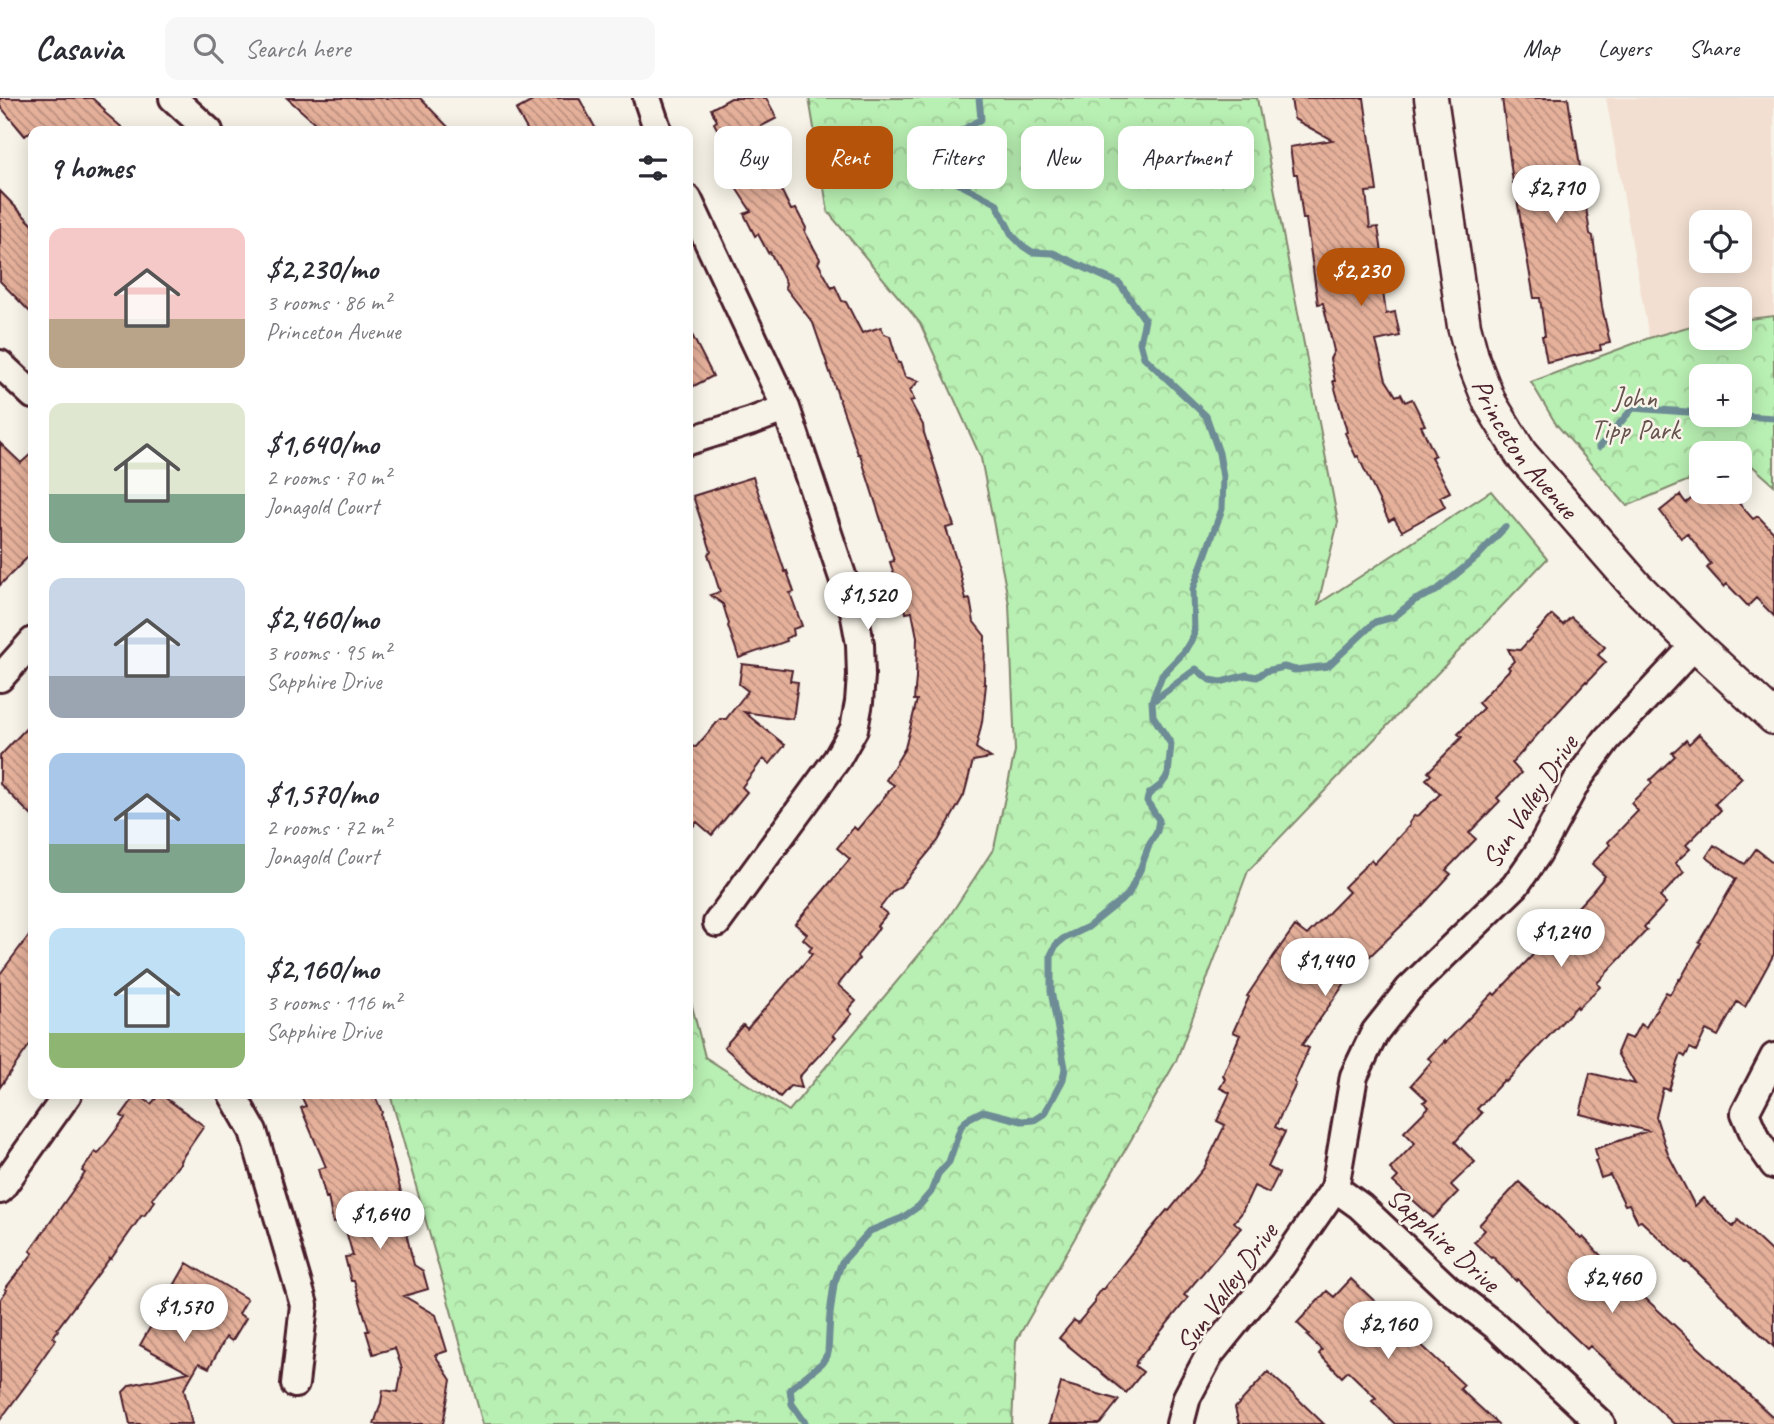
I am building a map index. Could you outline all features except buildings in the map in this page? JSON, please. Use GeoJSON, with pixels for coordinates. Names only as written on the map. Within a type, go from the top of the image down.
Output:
{"type":"FeatureCollection","features":[{"type":"Feature","properties":{"kind":"street"},"geometry":{"type":"LineString","coordinates":[[173,98],[204,126]]}},
{"type":"Feature","properties":{"kind":"street"},"geometry":{"type":"LineString","coordinates":[[647,98],[656,126]]}},
{"type":"Feature","properties":{"kind":"street","name":"Princeton Avenue"},"geometry":{"type":"LineString","coordinates":[[1431,98],[1464,326],[1473,360],[1490,403],[1521,454],[1636,586],[1774,719]]}},
{"type":"Feature","properties":{"kind":"street"},"geometry":{"type":"LineString","coordinates":[[693,210],[786,408],[854,611],[860,645],[861,676],[854,729],[838,759],[717,923]]}},
{"type":"Feature","properties":{"kind":"street"},"geometry":{"type":"LineString","coordinates":[[0,364],[28,390]]}},
{"type":"Feature","properties":{"kind":"street"},"geometry":{"type":"LineString","coordinates":[[693,439],[786,408]]}},
{"type":"Feature","properties":{"kind":"street","name":"Sun Valley Drive"},"geometry":{"type":"LineString","coordinates":[[1180,1424],[1187,1397],[1210,1354],[1282,1265],[1335,1188],[1354,1076],[1375,1032],[1409,989],[1515,886],[1538,853],[1578,779],[1607,739],[1695,645]]}},
{"type":"Feature","properties":{"kind":"street"},"geometry":{"type":"LineString","coordinates":[[0,678],[28,647]]}},
{"type":"Feature","properties":{"kind":"street"},"geometry":{"type":"LineString","coordinates":[[1774,1058],[1745,1113],[1756,1139],[1774,1165]]}},
{"type":"Feature","properties":{"kind":"street"},"geometry":{"type":"LineString","coordinates":[[0,1190],[64,1099]]}},
{"type":"Feature","properties":{"kind":"street"},"geometry":{"type":"LineString","coordinates":[[235,1099],[253,1131],[304,1305],[295,1384]]}},
{"type":"Feature","properties":{"kind":"street","name":"Sapphire Drive"},"geometry":{"type":"LineString","coordinates":[[1335,1188],[1360,1206],[1448,1289],[1497,1327],[1601,1424]]}},
{"type":"Feature","properties":{"kind":"shaded area"},"geometry":{"type":"Polygon","coordinates":[[[1606,98],[1774,98],[1774,316],[1752,319],[1752,287],[1689,287],[1689,327],[1649,338],[1606,98]]]}},
{"type":"Feature","properties":{"kind":"green space"},"geometry":{"type":"Polygon","coordinates":[[[809,98],[1257,98],[1338,522],[1318,604],[1491,491],[1547,559],[1248,871],[1176,1061],[1016,1341],[1012,1424],[483,1424],[391,1099],[693,1099],[693,1010],[705,1057],[789,1111],[943,926],[994,848],[1015,751],[1009,604],[981,458],[920,323],[828,212],[824,189],[893,189],[893,126],[814,126],[809,98]]]}},
{"type":"Feature","properties":{"kind":"green space","name":"John Tipp Park"},"geometry":{"type":"Polygon","coordinates":[[[1774,316],[1774,485],[1752,466],[1752,441],[1689,441],[1689,480],[1627,506],[1556,424],[1531,382],[1649,338],[1689,327],[1689,350],[1752,350],[1752,319],[1774,316]]]}},
{"type":"Feature","properties":{"kind":"waterway"},"geometry":{"type":"LineString","coordinates":[[806,1424],[792,1404],[790,1389],[822,1363],[828,1353],[834,1284],[842,1262],[870,1231],[902,1218],[919,1206],[931,1192],[938,1174],[949,1162],[961,1126],[969,1118],[983,1111],[1022,1121],[1034,1120],[1045,1113],[1063,1079],[1065,1068],[1051,991],[1051,955],[1063,939],[1088,927],[1128,895],[1157,831],[1159,820],[1147,801],[1149,794],[1161,785],[1168,775],[1171,744],[1153,716],[1152,701],[1162,675],[1184,652],[1194,635],[1193,589],[1222,509],[1223,477],[1219,453],[1206,416],[1144,357],[1140,342],[1145,320],[1120,284],[1053,253],[1032,252],[1012,235],[996,203],[936,172],[915,148],[914,140],[919,135],[958,133],[981,119],[979,98]]}},
{"type":"Feature","properties":{"kind":"waterway"},"geometry":{"type":"LineString","coordinates":[[1599,447],[1633,408],[1689,412]]}},
{"type":"Feature","properties":{"kind":"waterway"},"geometry":{"type":"LineString","coordinates":[[1752,417],[1774,418]]}},
{"type":"Feature","properties":{"kind":"waterway"},"geometry":{"type":"LineString","coordinates":[[1153,701],[1196,669],[1210,680],[1221,682],[1246,675],[1257,677],[1266,671],[1284,667],[1295,670],[1328,666],[1375,622],[1394,617],[1415,600],[1436,591],[1477,557],[1505,527]]}}]}
